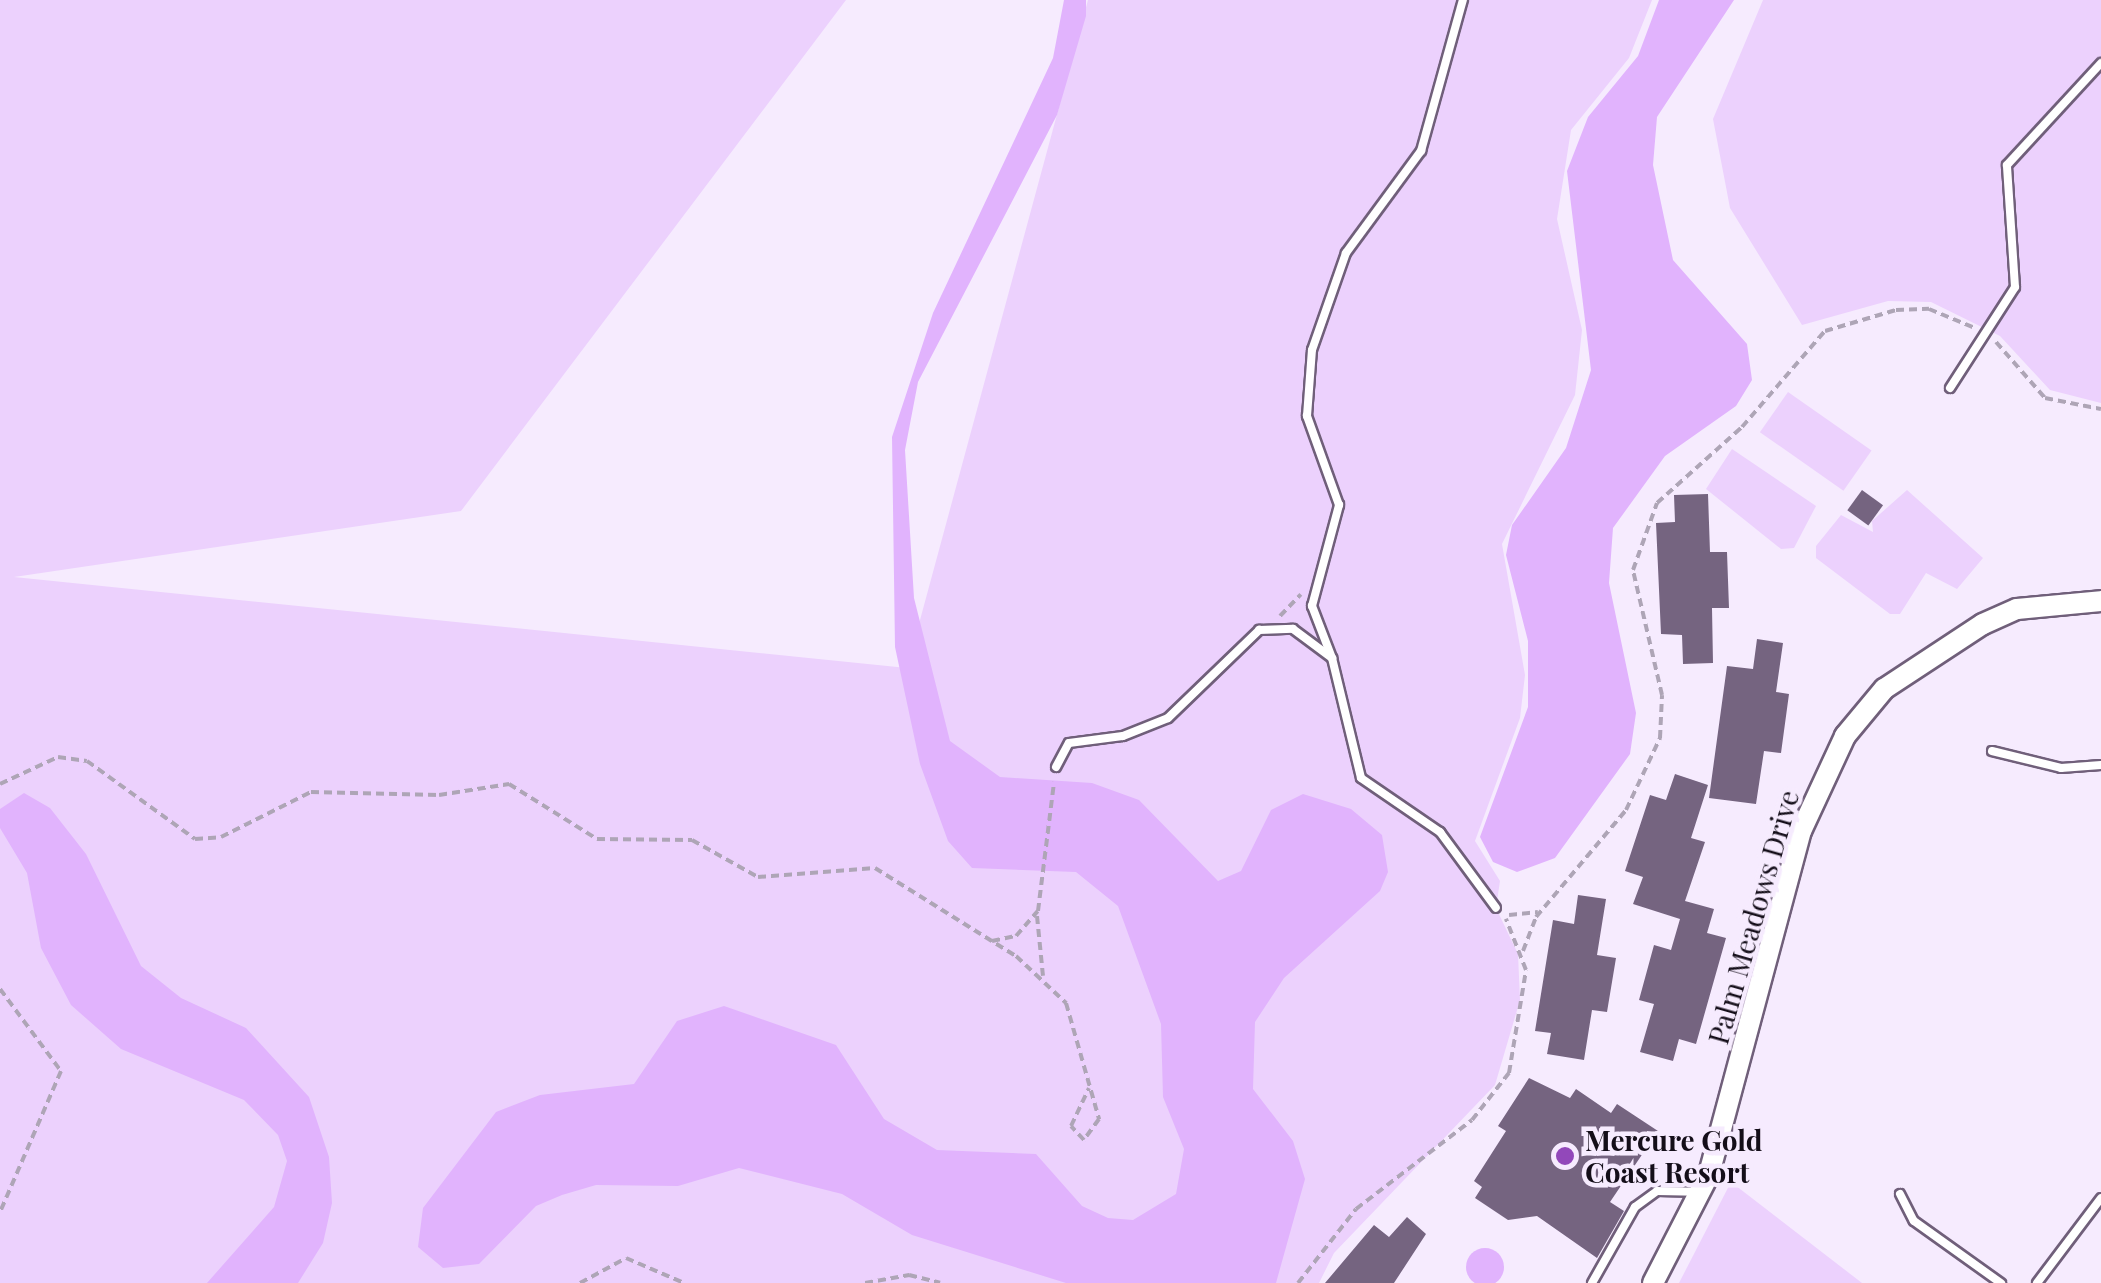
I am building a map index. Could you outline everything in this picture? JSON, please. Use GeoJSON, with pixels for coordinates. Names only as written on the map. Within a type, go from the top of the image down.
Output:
{"type":"FeatureCollection","features":[{"type":"Feature","properties":{"kind":"street","name":"Palm Meadows Drive"},"geometry":{"type":"LineString","coordinates":[[1653,1283],[1701,1193],[1801,832],[1845,736],[1884,689],[1983,624],[2017,609],[2101,601]]}},
{"type":"Feature","properties":{"kind":"lane"},"geometry":{"type":"LineString","coordinates":[[1463,0],[1422,151],[1346,253],[1312,350],[1306,416],[1339,506],[1314,572],[1312,606],[1332,658],[1360,778],[1440,832],[1496,908]]}},
{"type":"Feature","properties":{"kind":"lane"},"geometry":{"type":"LineString","coordinates":[[1950,388],[1990,337],[2016,275],[2002,200],[2007,165],[2101,62]]}},
{"type":"Feature","properties":{"kind":"lane"},"geometry":{"type":"LineString","coordinates":[[1056,767],[1068,743],[1123,736],[1168,718],[1259,630],[1293,629],[1332,658]]}},
{"type":"Feature","properties":{"kind":"lane"},"geometry":{"type":"LineString","coordinates":[[1992,751],[2061,768],[2101,765]]}},
{"type":"Feature","properties":{"kind":"lane"},"geometry":{"type":"LineString","coordinates":[[1592,1283],[1634,1207],[1657,1190],[1701,1193]]}},
{"type":"Feature","properties":{"kind":"lane"},"geometry":{"type":"LineString","coordinates":[[1900,1194],[1914,1222],[2000,1283]]}},
{"type":"Feature","properties":{"kind":"lane"},"geometry":{"type":"LineString","coordinates":[[2038,1283],[2101,1198]]}},
{"type":"Feature","properties":{"kind":"path"},"geometry":{"type":"LineString","coordinates":[[1298,1283],[1356,1210],[1495,1094],[1520,1036],[1523,950],[1541,911],[1626,810],[1660,738],[1662,695],[1633,570],[1657,503],[1742,427],[1826,331],[1860,315],[1929,310],[1990,337],[2044,398],[2101,409]]}},
{"type":"Feature","properties":{"kind":"path"},"geometry":{"type":"LineString","coordinates":[[1259,630],[1314,572]]}},
{"type":"Feature","properties":{"kind":"path"},"geometry":{"type":"LineString","coordinates":[[0,784],[58,757],[87,761],[195,839],[221,838],[310,792],[440,795],[509,784],[597,839],[692,840],[758,876],[875,868],[1043,976],[1080,1034],[1099,1130],[1084,1140],[1071,1126],[1089,1088]]}},
{"type":"Feature","properties":{"kind":"path"},"geometry":{"type":"LineString","coordinates":[[1043,976],[1038,912],[1056,767]]}},
{"type":"Feature","properties":{"kind":"path"},"geometry":{"type":"LineString","coordinates":[[1496,908],[1541,911]]}},
{"type":"Feature","properties":{"kind":"path"},"geometry":{"type":"LineString","coordinates":[[1496,908],[1523,950]]}},
{"type":"Feature","properties":{"kind":"path"},"geometry":{"type":"LineString","coordinates":[[986,940],[1016,936],[1038,912]]}},
{"type":"Feature","properties":{"kind":"path"},"geometry":{"type":"LineString","coordinates":[[0,989],[61,1072],[0,1212]]}},
{"type":"Feature","properties":{"kind":"path"},"geometry":{"type":"LineString","coordinates":[[580,1283],[626,1258],[684,1283]]}},
{"type":"Feature","properties":{"kind":"path"},"geometry":{"type":"LineString","coordinates":[[865,1283],[908,1275],[940,1283]]}},
{"type":"Feature","properties":{"kind":"shaded area"},"geometry":{"type":"Polygon","coordinates":[[[0,0],[846,0],[461,511],[14,577],[907,668],[1088,0],[1652,0],[1629,58],[1571,130],[1557,219],[1582,330],[1575,395],[1502,544],[1525,675],[1520,718],[1475,841],[1500,881],[1496,908],[1518,954],[1520,1000],[1495,1085],[1334,1253],[1319,1283],[0,1283],[0,0]]]}},
{"type":"Feature","properties":{"kind":"shaded area"},"geometry":{"type":"Polygon","coordinates":[[[1064,0],[1086,0],[1086,16],[1057,115],[918,382],[905,450],[914,598],[950,741],[1000,777],[1092,783],[1139,800],[1218,881],[1241,871],[1271,810],[1303,794],[1351,809],[1382,835],[1388,872],[1380,891],[1284,978],[1255,1022],[1253,1089],[1293,1141],[1305,1179],[1276,1283],[1066,1283],[912,1235],[842,1194],[739,1168],[678,1186],[596,1185],[562,1195],[536,1206],[479,1264],[443,1268],[418,1247],[423,1208],[496,1112],[540,1095],[634,1084],[677,1021],[724,1006],[836,1045],[884,1119],[937,1150],[1036,1154],[1082,1206],[1108,1218],[1133,1220],[1176,1194],[1184,1149],[1163,1097],[1161,1024],[1118,906],[1076,872],[972,868],[948,841],[920,764],[895,647],[892,437],[933,313],[1053,58],[1064,0]]]}},
{"type":"Feature","properties":{"kind":"shaded area"},"geometry":{"type":"Polygon","coordinates":[[[1659,0],[1734,0],[1657,117],[1653,165],[1673,260],[1747,344],[1752,380],[1736,406],[1665,456],[1613,528],[1609,583],[1636,713],[1630,754],[1555,858],[1517,872],[1493,862],[1480,837],[1528,707],[1528,641],[1506,555],[1512,525],[1566,448],[1591,370],[1567,171],[1588,117],[1638,56],[1659,0]]]}},
{"type":"Feature","properties":{"kind":"shaded area"},"geometry":{"type":"Polygon","coordinates":[[[1763,0],[2101,0],[2101,403],[2050,390],[2000,336],[1931,302],[1888,301],[1802,325],[1730,208],[1713,119],[1763,0]]]}},
{"type":"Feature","properties":{"kind":"shaded area"},"geometry":{"type":"Polygon","coordinates":[[[1788,392],[1872,451],[1843,491],[1760,432],[1788,392]]]}},
{"type":"Feature","properties":{"kind":"shaded area"},"geometry":{"type":"Polygon","coordinates":[[[1732,449],[1816,506],[1794,548],[1781,549],[1706,489],[1732,449]]]}},
{"type":"Feature","properties":{"kind":"shaded area"},"geometry":{"type":"Polygon","coordinates":[[[1907,490],[1983,558],[1957,589],[1926,573],[1900,614],[1890,614],[1816,558],[1816,546],[1841,515],[1873,532],[1872,521],[1907,490]]]}},
{"type":"Feature","properties":{"kind":"shaded area"},"geometry":{"type":"Polygon","coordinates":[[[24,793],[50,808],[86,854],[141,966],[181,998],[246,1028],[309,1097],[329,1157],[332,1203],[323,1243],[298,1283],[207,1283],[274,1207],[287,1161],[278,1135],[244,1100],[121,1049],[71,1005],[41,948],[27,873],[0,828],[0,809],[24,793]]]}},
{"type":"Feature","properties":{"kind":"shaded area"},"geometry":{"type":"Polygon","coordinates":[[[1731,1182],[1862,1283],[1679,1283],[1731,1182]]]}},
{"type":"Feature","properties":{"kind":"shaded area"},"geometry":{"type":"Polygon","coordinates":[[[1485,1248],[1498,1254],[1504,1267],[1498,1280],[1485,1286],[1472,1280],[1466,1267],[1472,1254],[1485,1248]]]}},
{"type":"Feature","properties":{"kind":"building"},"geometry":{"type":"Polygon","coordinates":[[[1862,490],[1883,505],[1868,526],[1847,510],[1862,490]]]}},
{"type":"Feature","properties":{"kind":"building"},"geometry":{"type":"Polygon","coordinates":[[[1708,494],[1710,552],[1727,552],[1729,608],[1712,608],[1713,663],[1683,664],[1682,635],[1661,634],[1656,523],[1675,522],[1674,495],[1708,494]]]}},
{"type":"Feature","properties":{"kind":"building"},"geometry":{"type":"Polygon","coordinates":[[[1757,639],[1783,643],[1776,692],[1789,694],[1781,753],[1764,751],[1756,804],[1709,798],[1727,666],[1753,669],[1757,639]]]}},
{"type":"Feature","properties":{"kind":"building"},"geometry":{"type":"Polygon","coordinates":[[[1675,774],[1708,785],[1691,838],[1705,842],[1685,901],[1714,909],[1707,933],[1726,938],[1696,1044],[1679,1039],[1673,1061],[1640,1052],[1654,1004],[1639,1000],[1654,945],[1671,950],[1680,919],[1633,904],[1643,877],[1625,871],[1650,795],[1666,800],[1675,774]]]}},
{"type":"Feature","properties":{"kind":"building"},"geometry":{"type":"Polygon","coordinates":[[[1578,895],[1606,899],[1597,955],[1616,958],[1607,1012],[1592,1010],[1584,1060],[1547,1054],[1551,1033],[1535,1031],[1553,920],[1574,924],[1578,895]]]}},
{"type":"Feature","properties":{"kind":"building","name":"Mercure Gold Coast Resort"},"geometry":{"type":"Polygon","coordinates":[[[1529,1078],[1570,1098],[1576,1089],[1611,1113],[1617,1104],[1658,1131],[1610,1202],[1624,1211],[1597,1258],[1537,1216],[1508,1220],[1475,1198],[1482,1187],[1474,1181],[1506,1131],[1498,1126],[1529,1078]]]}},
{"type":"Feature","properties":{"kind":"building"},"geometry":{"type":"Polygon","coordinates":[[[1407,1217],[1426,1234],[1394,1283],[1325,1283],[1374,1225],[1389,1237],[1407,1217]]]}},
{"type":"Feature","properties":{"kind":"place","name":"Mercure Gold Coast Resort"},"geometry":{"type":"Point","coordinates":[1565,1156]}}]}
